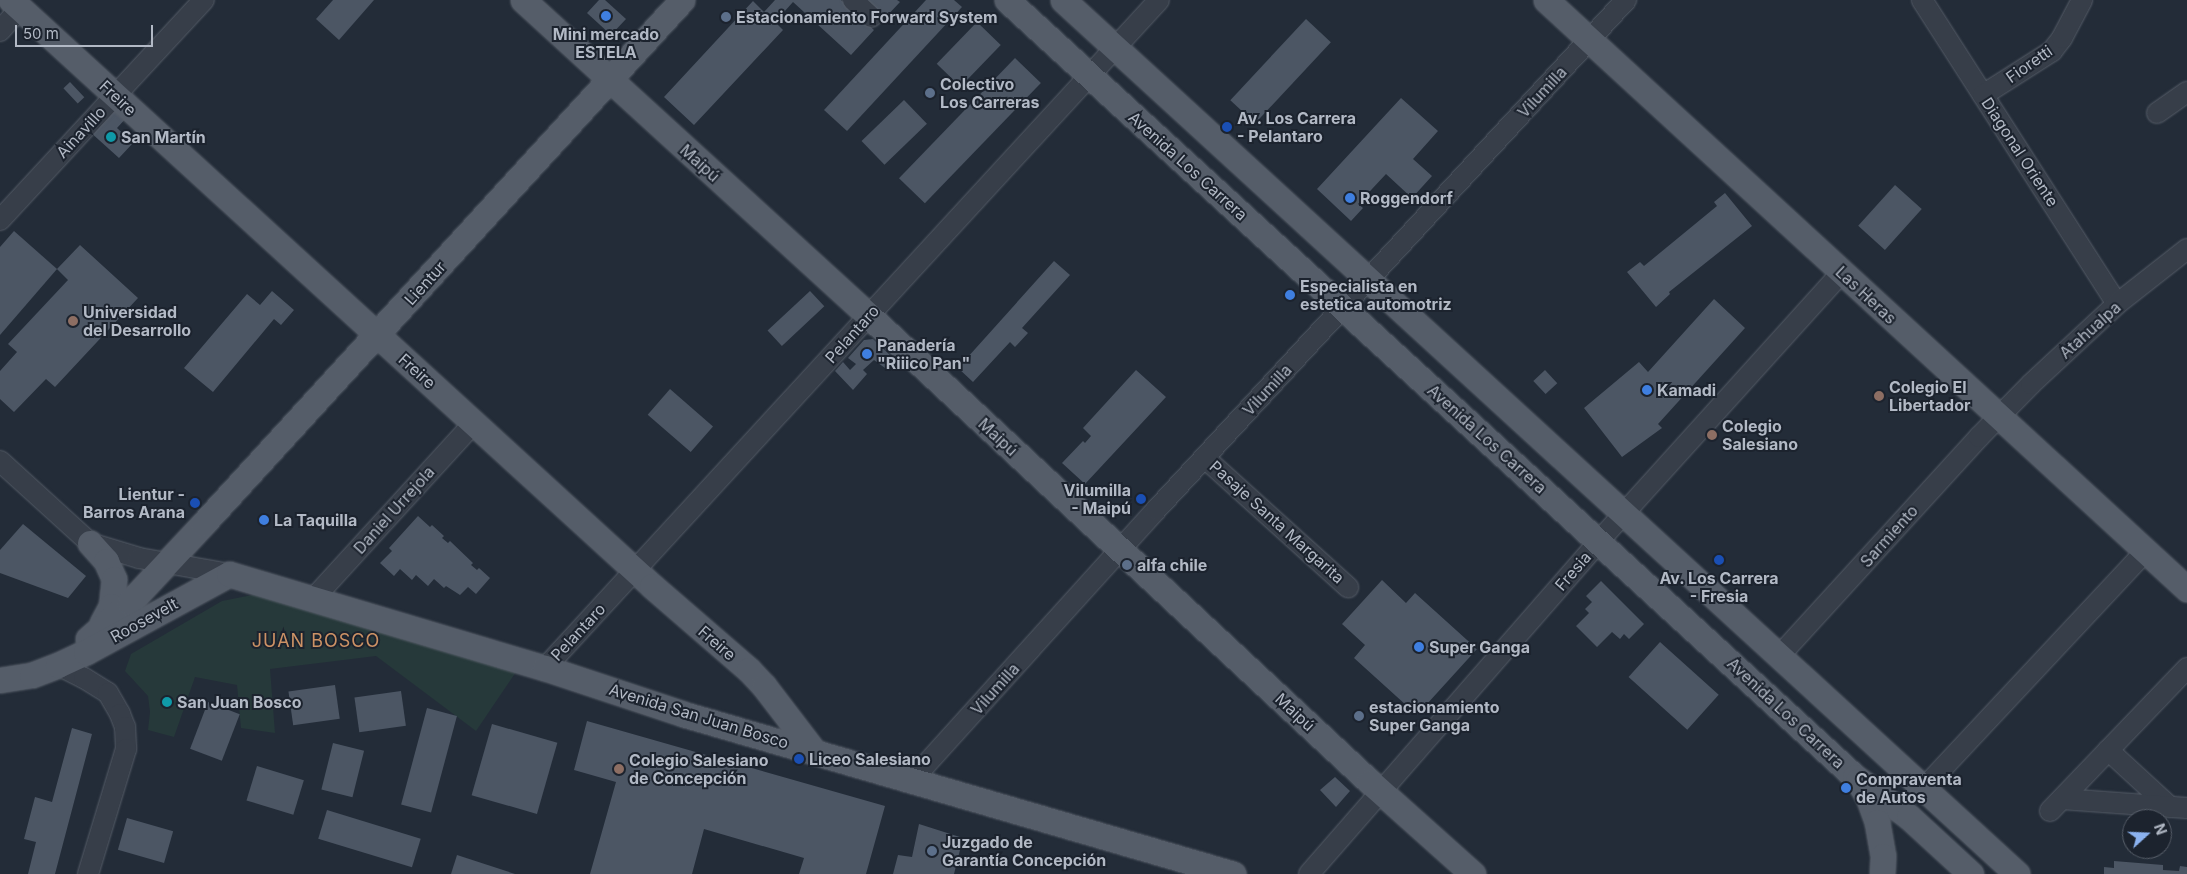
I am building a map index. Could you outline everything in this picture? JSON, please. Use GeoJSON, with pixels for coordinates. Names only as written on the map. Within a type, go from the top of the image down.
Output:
{"type":"FeatureCollection","features":[{"type":"Feature","properties":{"kind":"main road","name":"Maipú"},"geometry":{"type":"LineString","coordinates":[[523,0],[869,316],[1120,551],[1473,874]]}},
{"type":"Feature","properties":{"kind":"main road","name":"Lientur"},"geometry":{"type":"LineString","coordinates":[[165,563],[377,335],[682,0]]}},
{"type":"Feature","properties":{"kind":"main road","name":"Avenida Los Carrera"},"geometry":{"type":"LineString","coordinates":[[1007,0],[1599,541],[1861,787],[1909,817],[1971,874]]}},
{"type":"Feature","properties":{"kind":"main road"},"geometry":{"type":"LineString","coordinates":[[1064,0],[1623,515],[1780,655],[2017,874]]}},
{"type":"Feature","properties":{"kind":"main road","name":"Las Heras"},"geometry":{"type":"LineString","coordinates":[[1546,0],[2187,589]]}},
{"type":"Feature","properties":{"kind":"main road","name":"Freire"},"geometry":{"type":"LineString","coordinates":[[16,4],[377,335],[749,670],[764,686],[813,750]]}},
{"type":"Feature","properties":{"kind":"main road"},"geometry":{"type":"LineString","coordinates":[[90,543],[106,561],[114,586],[112,606],[96,632]]}},
{"type":"Feature","properties":{"kind":"main road","name":"Roosevelt"},"geometry":{"type":"LineString","coordinates":[[58,665],[130,602],[165,563]]}},
{"type":"Feature","properties":{"kind":"main road","name":"Roosevelt"},"geometry":{"type":"LineString","coordinates":[[0,680],[32,674],[58,665],[86,652],[230,574]]}},
{"type":"Feature","properties":{"kind":"main road","name":"Avenida San Juan Bosco"},"geometry":{"type":"LineString","coordinates":[[230,574],[546,668],[683,714],[813,750],[911,781],[1233,874]]}},
{"type":"Feature","properties":{"kind":"main road"},"geometry":{"type":"LineString","coordinates":[[1861,787],[1877,822],[1881,839],[1882,874]]}},
{"type":"Feature","properties":{"kind":"main road"},"geometry":{"type":"LineString","coordinates":[[1861,787],[1951,874]]}},
{"type":"Feature","properties":{"kind":"street","name":"Ainavillo"},"geometry":{"type":"LineString","coordinates":[[0,220],[204,0]]}},
{"type":"Feature","properties":{"kind":"street"},"geometry":{"type":"LineString","coordinates":[[853,0],[871,17]]}},
{"type":"Feature","properties":{"kind":"street","name":"Pelantaro"},"geometry":{"type":"LineString","coordinates":[[546,668],[1159,0]]}},
{"type":"Feature","properties":{"kind":"street","name":"Vilumilla"},"geometry":{"type":"LineString","coordinates":[[911,781],[1626,0]]}},
{"type":"Feature","properties":{"kind":"street","name":"Diagonal Oriente"},"geometry":{"type":"LineString","coordinates":[[1922,0],[2117,304]]}},
{"type":"Feature","properties":{"kind":"street","name":"Fioretti"},"geometry":{"type":"LineString","coordinates":[[1983,95],[2052,51],[2062,38],[2082,0]]}},
{"type":"Feature","properties":{"kind":"street"},"geometry":{"type":"LineString","coordinates":[[0,31],[16,4]]}},
{"type":"Feature","properties":{"kind":"street"},"geometry":{"type":"LineString","coordinates":[[2157,113],[2187,92]]}},
{"type":"Feature","properties":{"kind":"street","name":"Atahualpa"},"geometry":{"type":"LineString","coordinates":[[1998,417],[2117,304],[2187,249]]}},
{"type":"Feature","properties":{"kind":"street","name":"Fresia"},"geometry":{"type":"LineString","coordinates":[[1309,874],[1380,790],[1599,541],[1842,272]]}},
{"type":"Feature","properties":{"kind":"street","name":"Sarmiento"},"geometry":{"type":"LineString","coordinates":[[1780,655],[1998,417]]}},
{"type":"Feature","properties":{"kind":"street","name":"Daniel Urrejola"},"geometry":{"type":"LineString","coordinates":[[314,598],[474,422]]}},
{"type":"Feature","properties":{"kind":"street","name":"Pasaje Santa Margarita"},"geometry":{"type":"LineString","coordinates":[[1205,458],[1348,587]]}},
{"type":"Feature","properties":{"kind":"street"},"geometry":{"type":"LineString","coordinates":[[0,460],[90,543]]}},
{"type":"Feature","properties":{"kind":"street","name":"Avenida San Juan Bosco"},"geometry":{"type":"LineString","coordinates":[[90,543],[112,551],[165,563],[230,574]]}},
{"type":"Feature","properties":{"kind":"street"},"geometry":{"type":"LineString","coordinates":[[1924,788],[2146,551]]}},
{"type":"Feature","properties":{"kind":"street"},"geometry":{"type":"LineString","coordinates":[[58,665],[108,692],[118,708],[125,727],[126,749],[88,874]]}},
{"type":"Feature","properties":{"kind":"street"},"geometry":{"type":"LineString","coordinates":[[2178,807],[2056,805],[2187,668]]}},
{"type":"Feature","properties":{"kind":"street"},"geometry":{"type":"LineString","coordinates":[[2108,750],[2178,807]]}},
{"type":"Feature","properties":{"kind":"shaded area"},"geometry":{"type":"Polygon","coordinates":[[[267,592],[456,655],[516,672],[476,731],[376,656],[270,669],[275,733],[241,728],[237,685],[195,677],[174,737],[148,730],[150,712],[148,696],[125,671],[131,654],[222,601],[267,592]]]}},
{"type":"Feature","properties":{"kind":"building"},"geometry":{"type":"Polygon","coordinates":[[[333,0],[374,0],[339,40],[316,19],[333,0]]]}},
{"type":"Feature","properties":{"kind":"building","name":"Mini mercado ESTELA"},"geometry":{"type":"Polygon","coordinates":[[[599,0],[605,0],[626,19],[611,35],[587,13],[599,0]]]}},
{"type":"Feature","properties":{"kind":"building"},"geometry":{"type":"Polygon","coordinates":[[[775,0],[841,0],[874,30],[851,55],[793,2],[775,22],[783,30],[694,125],[664,97],[753,1],[764,12],[775,0]]]}},
{"type":"Feature","properties":{"kind":"building"},"geometry":{"type":"Polygon","coordinates":[[[866,0],[897,0],[900,2],[885,18],[866,0]]]}},
{"type":"Feature","properties":{"kind":"building"},"geometry":{"type":"Polygon","coordinates":[[[926,0],[954,0],[962,7],[847,131],[824,110],[926,0]]]}},
{"type":"Feature","properties":{"kind":"building"},"geometry":{"type":"Polygon","coordinates":[[[1306,19],[1331,42],[1255,123],[1230,100],[1306,19]]]}},
{"type":"Feature","properties":{"kind":"building"},"geometry":{"type":"Polygon","coordinates":[[[977,22],[1001,45],[960,87],[937,64],[977,22]]]}},
{"type":"Feature","properties":{"kind":"building"},"geometry":{"type":"Polygon","coordinates":[[[1015,58],[1041,83],[925,203],[899,178],[1015,58]]]}},
{"type":"Feature","properties":{"kind":"building"},"geometry":{"type":"Polygon","coordinates":[[[70,82],[84,97],[78,103],[63,88],[70,82]]]}},
{"type":"Feature","properties":{"kind":"building"},"geometry":{"type":"Polygon","coordinates":[[[1401,98],[1438,131],[1413,159],[1432,176],[1412,198],[1386,174],[1358,204],[1363,208],[1351,221],[1317,189],[1401,98]]]}},
{"type":"Feature","properties":{"kind":"building"},"geometry":{"type":"Polygon","coordinates":[[[904,100],[927,124],[884,165],[862,141],[904,100]]]}},
{"type":"Feature","properties":{"kind":"building","name":"San Martín"},"geometry":{"type":"Polygon","coordinates":[[[109,109],[128,116],[117,128],[133,143],[119,158],[89,131],[109,109]]]}},
{"type":"Feature","properties":{"kind":"building"},"geometry":{"type":"Polygon","coordinates":[[[1895,185],[1922,209],[1885,250],[1858,226],[1895,185]]]}},
{"type":"Feature","properties":{"kind":"building"},"geometry":{"type":"Polygon","coordinates":[[[1725,193],[1752,226],[1669,292],[1670,294],[1656,307],[1627,272],[1640,262],[1644,266],[1717,206],[1714,202],[1725,193]]]}},
{"type":"Feature","properties":{"kind":"building"},"geometry":{"type":"Polygon","coordinates":[[[14,231],[57,269],[0,335],[0,247],[14,231]]]}},
{"type":"Feature","properties":{"kind":"building","name":"Universidad del Desarrollo"},"geometry":{"type":"Polygon","coordinates":[[[80,245],[138,298],[55,387],[46,379],[14,412],[0,399],[0,371],[17,352],[8,344],[68,280],[57,269],[80,245]]]}},
{"type":"Feature","properties":{"kind":"building"},"geometry":{"type":"Polygon","coordinates":[[[1054,261],[1070,275],[1022,328],[1028,333],[1015,347],[1010,342],[973,382],[958,368],[1054,261]]]}},
{"type":"Feature","properties":{"kind":"building"},"geometry":{"type":"Polygon","coordinates":[[[272,291],[294,310],[281,325],[274,319],[213,392],[184,368],[247,294],[260,305],[272,291]]]}},
{"type":"Feature","properties":{"kind":"building"},"geometry":{"type":"Polygon","coordinates":[[[810,291],[824,306],[782,346],[768,331],[810,291]]]}},
{"type":"Feature","properties":{"kind":"building","name":"Kamadi"},"geometry":{"type":"Polygon","coordinates":[[[1714,299],[1745,328],[1658,424],[1662,428],[1622,457],[1584,408],[1639,362],[1648,372],[1714,299]]]}},
{"type":"Feature","properties":{"kind":"building"},"geometry":{"type":"Polygon","coordinates":[[[873,339],[893,358],[885,368],[874,360],[863,370],[867,374],[853,390],[835,371],[843,362],[850,370],[856,364],[848,358],[864,340],[873,339]]]}},
{"type":"Feature","properties":{"kind":"building"},"geometry":{"type":"Polygon","coordinates":[[[1136,370],[1166,397],[1085,484],[1062,463],[1083,441],[1085,443],[1091,436],[1083,428],[1136,370]]]}},
{"type":"Feature","properties":{"kind":"building"},"geometry":{"type":"Polygon","coordinates":[[[1545,370],[1557,383],[1546,394],[1533,381],[1545,370]]]}},
{"type":"Feature","properties":{"kind":"building"},"geometry":{"type":"Polygon","coordinates":[[[670,389],[713,426],[691,452],[648,415],[670,389]]]}},
{"type":"Feature","properties":{"kind":"building"},"geometry":{"type":"Polygon","coordinates":[[[418,516],[430,527],[432,525],[444,536],[442,538],[448,543],[450,541],[473,563],[471,565],[477,570],[479,568],[490,578],[476,594],[468,587],[460,595],[446,586],[444,588],[434,579],[428,586],[416,575],[412,580],[400,569],[394,576],[380,563],[392,551],[389,548],[418,516]]]}},
{"type":"Feature","properties":{"kind":"building"},"geometry":{"type":"Polygon","coordinates":[[[23,524],[86,576],[68,598],[0,573],[0,550],[23,524]]]}},
{"type":"Feature","properties":{"kind":"building","name":"Super Ganga"},"geometry":{"type":"Polygon","coordinates":[[[1382,580],[1406,603],[1415,593],[1477,649],[1417,715],[1354,658],[1365,645],[1342,624],[1382,580]]]}},
{"type":"Feature","properties":{"kind":"building"},"geometry":{"type":"Polygon","coordinates":[[[1601,581],[1644,624],[1629,639],[1624,634],[1620,639],[1612,632],[1597,647],[1576,626],[1589,613],[1585,609],[1592,602],[1586,596],[1601,581]]]}},
{"type":"Feature","properties":{"kind":"building"},"geometry":{"type":"Polygon","coordinates":[[[1660,642],[1719,695],[1687,730],[1629,677],[1660,642]]]}},
{"type":"Feature","properties":{"kind":"building"},"geometry":{"type":"Polygon","coordinates":[[[335,685],[340,719],[293,725],[288,692],[335,685]]]}},
{"type":"Feature","properties":{"kind":"building"},"geometry":{"type":"Polygon","coordinates":[[[401,691],[406,726],[359,732],[354,698],[401,691]]]}},
{"type":"Feature","properties":{"kind":"building"},"geometry":{"type":"Polygon","coordinates":[[[208,702],[240,714],[222,761],[190,749],[208,702]]]}},
{"type":"Feature","properties":{"kind":"building"},"geometry":{"type":"Polygon","coordinates":[[[427,708],[457,716],[431,813],[401,805],[427,708]]]}},
{"type":"Feature","properties":{"kind":"building"},"geometry":{"type":"Polygon","coordinates":[[[587,721],[885,806],[866,874],[799,874],[804,858],[704,829],[692,874],[590,874],[616,782],[574,770],[587,721]]]}},
{"type":"Feature","properties":{"kind":"building"},"geometry":{"type":"Polygon","coordinates":[[[492,724],[557,743],[537,814],[472,795],[492,724]]]}},
{"type":"Feature","properties":{"kind":"building"},"geometry":{"type":"Polygon","coordinates":[[[72,728],[92,734],[55,874],[28,874],[36,842],[24,839],[35,797],[52,802],[72,728]]]}},
{"type":"Feature","properties":{"kind":"building"},"geometry":{"type":"Polygon","coordinates":[[[333,743],[364,751],[352,797],[321,790],[333,743]]]}},
{"type":"Feature","properties":{"kind":"building"},"geometry":{"type":"Polygon","coordinates":[[[257,766],[304,780],[293,815],[246,800],[257,766]]]}},
{"type":"Feature","properties":{"kind":"building"},"geometry":{"type":"Polygon","coordinates":[[[1335,777],[1350,791],[1336,807],[1320,790],[1335,777]]]}},
{"type":"Feature","properties":{"kind":"building"},"geometry":{"type":"Polygon","coordinates":[[[327,810],[421,839],[412,867],[318,839],[327,810]]]}},
{"type":"Feature","properties":{"kind":"building"},"geometry":{"type":"Polygon","coordinates":[[[127,818],[173,831],[164,863],[118,850],[127,818]]]}},
{"type":"Feature","properties":{"kind":"building"},"geometry":{"type":"Polygon","coordinates":[[[919,824],[963,838],[954,874],[893,874],[898,855],[912,857],[919,824]]]}},
{"type":"Feature","properties":{"kind":"building"},"geometry":{"type":"Polygon","coordinates":[[[457,855],[515,874],[451,874],[457,855]]]}},
{"type":"Feature","properties":{"kind":"building"},"geometry":{"type":"Polygon","coordinates":[[[2114,861],[2163,865],[2163,870],[2179,871],[2180,866],[2187,867],[2187,874],[2104,874],[2104,867],[2114,868],[2114,861]]]}},
{"type":"Feature","properties":{"kind":"place","name":"Mini mercado ESTELA"},"geometry":{"type":"Point","coordinates":[606,16]}},
{"type":"Feature","properties":{"kind":"place","name":"Estacionamiento Forward System"},"geometry":{"type":"Point","coordinates":[726,17]}},
{"type":"Feature","properties":{"kind":"place","name":"Colectivo Los Carreras"},"geometry":{"type":"Point","coordinates":[930,93]}},
{"type":"Feature","properties":{"kind":"place","name":"Av. Los Carrera - Pelantaro"},"geometry":{"type":"Point","coordinates":[1227,127]}},
{"type":"Feature","properties":{"kind":"place","name":"San Martín"},"geometry":{"type":"Point","coordinates":[111,137]}},
{"type":"Feature","properties":{"kind":"place","name":"Roggendorf"},"geometry":{"type":"Point","coordinates":[1350,198]}},
{"type":"Feature","properties":{"kind":"place","name":"Especialista en estetica automotriz"},"geometry":{"type":"Point","coordinates":[1290,295]}},
{"type":"Feature","properties":{"kind":"place","name":"Universidad del Desarrollo"},"geometry":{"type":"Point","coordinates":[73,321]}},
{"type":"Feature","properties":{"kind":"place","name":"Panadería \"Riiico Pan\""},"geometry":{"type":"Point","coordinates":[867,354]}},
{"type":"Feature","properties":{"kind":"place","name":"Kamadi"},"geometry":{"type":"Point","coordinates":[1647,390]}},
{"type":"Feature","properties":{"kind":"place","name":"Colegio El Libertador"},"geometry":{"type":"Point","coordinates":[1879,396]}},
{"type":"Feature","properties":{"kind":"place","name":"Colegio Salesiano"},"geometry":{"type":"Point","coordinates":[1712,435]}},
{"type":"Feature","properties":{"kind":"place","name":"Vilumilla - Maipú"},"geometry":{"type":"Point","coordinates":[1141,499]}},
{"type":"Feature","properties":{"kind":"place","name":"Lientur - Barros Arana"},"geometry":{"type":"Point","coordinates":[195,503]}},
{"type":"Feature","properties":{"kind":"place","name":"La Taquilla"},"geometry":{"type":"Point","coordinates":[264,520]}},
{"type":"Feature","properties":{"kind":"place","name":"Av. Los Carrera - Fresia"},"geometry":{"type":"Point","coordinates":[1719,560]}},
{"type":"Feature","properties":{"kind":"place","name":"alfa chile"},"geometry":{"type":"Point","coordinates":[1127,565]}},
{"type":"Feature","properties":{"kind":"place","name":"Super Ganga"},"geometry":{"type":"Point","coordinates":[1419,647]}},
{"type":"Feature","properties":{"kind":"place","name":"San Juan Bosco"},"geometry":{"type":"Point","coordinates":[167,702]}},
{"type":"Feature","properties":{"kind":"place","name":"estacionamiento Super Ganga"},"geometry":{"type":"Point","coordinates":[1359,716]}},
{"type":"Feature","properties":{"kind":"place","name":"Liceo Salesiano"},"geometry":{"type":"Point","coordinates":[799,759]}},
{"type":"Feature","properties":{"kind":"place","name":"Colegio Salesiano de Concepción"},"geometry":{"type":"Point","coordinates":[619,769]}},
{"type":"Feature","properties":{"kind":"place","name":"Compraventa de Autos"},"geometry":{"type":"Point","coordinates":[1846,788]}},
{"type":"Feature","properties":{"kind":"place","name":"Juzgado de Garantía Concepción"},"geometry":{"type":"Point","coordinates":[932,851]}},
{"type":"Feature","properties":{"kind":"district","name":"JUAN BOSCO"},"geometry":{"type":"Point","coordinates":[316,641]}}]}
